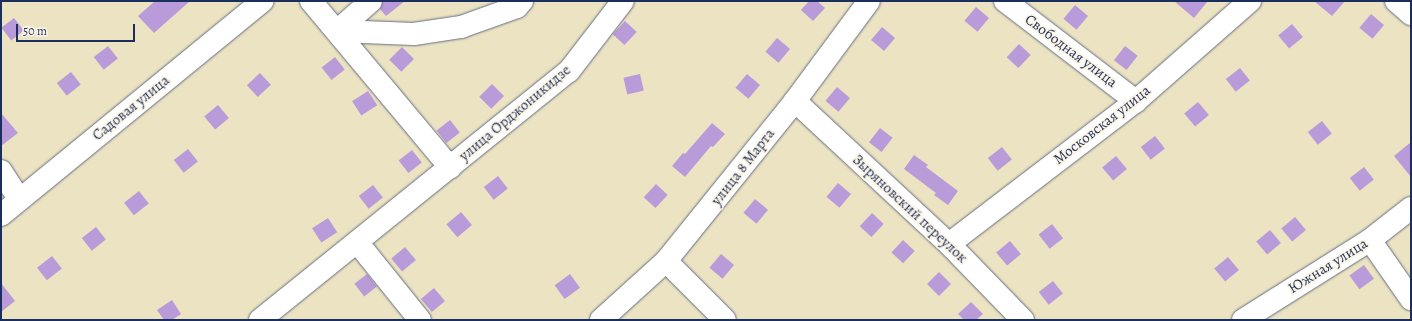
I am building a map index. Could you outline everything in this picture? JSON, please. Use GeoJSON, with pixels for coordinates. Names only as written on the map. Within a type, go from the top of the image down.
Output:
{"type":"FeatureCollection","features":[{"type":"Feature","properties":{"kind":"street","name":"Садовая улица"},"geometry":{"type":"LineString","coordinates":[[1,214],[262,1]]}},
{"type":"Feature","properties":{"kind":"street","name":"улица Орджоникидзе"},"geometry":{"type":"LineString","coordinates":[[311,1],[450,167]]}},
{"type":"Feature","properties":{"kind":"street"},"geometry":{"type":"LineString","coordinates":[[337,31],[371,1]]}},
{"type":"Feature","properties":{"kind":"street"},"geometry":{"type":"LineString","coordinates":[[337,31],[414,34],[461,27],[517,7],[522,1]]}},
{"type":"Feature","properties":{"kind":"street","name":"улица Орджоникидзе"},"geometry":{"type":"LineString","coordinates":[[260,320],[569,71],[623,1]]}},
{"type":"Feature","properties":{"kind":"street","name":"улица 8 Марта"},"geometry":{"type":"LineString","coordinates":[[601,320],[666,261],[795,101],[869,1]]}},
{"type":"Feature","properties":{"kind":"street","name":"Свободная улица"},"geometry":{"type":"LineString","coordinates":[[1005,1],[1136,101]]}},
{"type":"Feature","properties":{"kind":"street","name":"Московская улица"},"geometry":{"type":"LineString","coordinates":[[949,244],[1136,101],[1250,1]]}},
{"type":"Feature","properties":{"kind":"street"},"geometry":{"type":"LineString","coordinates":[[1396,1],[1411,14]]}},
{"type":"Feature","properties":{"kind":"street","name":"Зыряновский переулок"},"geometry":{"type":"LineString","coordinates":[[795,101],[949,244],[1023,320]]}},
{"type":"Feature","properties":{"kind":"street"},"geometry":{"type":"LineString","coordinates":[[1,171],[19,199]]}},
{"type":"Feature","properties":{"kind":"street","name":"Южная улица"},"geometry":{"type":"LineString","coordinates":[[1243,320],[1370,240],[1411,208]]}},
{"type":"Feature","properties":{"kind":"street"},"geometry":{"type":"LineString","coordinates":[[1370,240],[1411,299]]}},
{"type":"Feature","properties":{"kind":"street"},"geometry":{"type":"LineString","coordinates":[[357,242],[420,320]]}},
{"type":"Feature","properties":{"kind":"street"},"geometry":{"type":"LineString","coordinates":[[666,261],[725,320]]}},
{"type":"Feature","properties":{"kind":"building"},"geometry":{"type":"Polygon","coordinates":[[[155,1],[190,1],[154,33],[138,16],[155,1]]]}},
{"type":"Feature","properties":{"kind":"building"},"geometry":{"type":"Polygon","coordinates":[[[383,1],[405,1],[386,16],[380,9],[383,1]]]}},
{"type":"Feature","properties":{"kind":"building"},"geometry":{"type":"Polygon","coordinates":[[[809,1],[817,1],[825,8],[813,21],[801,10],[809,1]]]}},
{"type":"Feature","properties":{"kind":"building"},"geometry":{"type":"Polygon","coordinates":[[[1174,1],[1208,1],[1194,18],[1174,1]]]}},
{"type":"Feature","properties":{"kind":"building"},"geometry":{"type":"Polygon","coordinates":[[[1314,1],[1345,1],[1332,16],[1314,1]]]}},
{"type":"Feature","properties":{"kind":"building"},"geometry":{"type":"Polygon","coordinates":[[[1075,5],[1088,16],[1076,30],[1063,19],[1075,5]]]}},
{"type":"Feature","properties":{"kind":"building"},"geometry":{"type":"Polygon","coordinates":[[[976,7],[989,18],[977,32],[964,21],[976,7]]]}},
{"type":"Feature","properties":{"kind":"building"},"geometry":{"type":"Polygon","coordinates":[[[1371,14],[1384,25],[1372,39],[1359,28],[1371,14]]]}},
{"type":"Feature","properties":{"kind":"building"},"geometry":{"type":"Polygon","coordinates":[[[14,18],[24,31],[11,40],[1,28],[14,18]]]}},
{"type":"Feature","properties":{"kind":"building"},"geometry":{"type":"Polygon","coordinates":[[[625,21],[637,32],[624,45],[613,34],[625,21]]]}},
{"type":"Feature","properties":{"kind":"building"},"geometry":{"type":"Polygon","coordinates":[[[1292,24],[1303,37],[1289,49],[1278,36],[1292,24]]]}},
{"type":"Feature","properties":{"kind":"building"},"geometry":{"type":"Polygon","coordinates":[[[882,27],[895,38],[884,51],[871,40],[882,27]]]}},
{"type":"Feature","properties":{"kind":"building"},"geometry":{"type":"Polygon","coordinates":[[[777,38],[790,49],[778,63],[765,52],[777,38]]]}},
{"type":"Feature","properties":{"kind":"building"},"geometry":{"type":"Polygon","coordinates":[[[1019,44],[1031,55],[1018,68],[1007,57],[1019,44]]]}},
{"type":"Feature","properties":{"kind":"building"},"geometry":{"type":"Polygon","coordinates":[[[108,46],[118,59],[104,70],[94,57],[108,46]]]}},
{"type":"Feature","properties":{"kind":"building"},"geometry":{"type":"Polygon","coordinates":[[[1125,46],[1138,56],[1127,70],[1114,60],[1125,46]]]}},
{"type":"Feature","properties":{"kind":"building"},"geometry":{"type":"Polygon","coordinates":[[[402,47],[414,59],[401,72],[389,60],[402,47]]]}},
{"type":"Feature","properties":{"kind":"building"},"geometry":{"type":"Polygon","coordinates":[[[335,57],[345,70],[331,80],[322,67],[335,57]]]}},
{"type":"Feature","properties":{"kind":"building"},"geometry":{"type":"Polygon","coordinates":[[[1240,68],[1250,81],[1236,92],[1226,79],[1240,68]]]}},
{"type":"Feature","properties":{"kind":"building"},"geometry":{"type":"Polygon","coordinates":[[[71,72],[81,85],[67,96],[57,83],[71,72]]]}},
{"type":"Feature","properties":{"kind":"building"},"geometry":{"type":"Polygon","coordinates":[[[260,73],[271,85],[258,97],[247,85],[260,73]]]}},
{"type":"Feature","properties":{"kind":"building"},"geometry":{"type":"Polygon","coordinates":[[[640,74],[644,91],[627,94],[623,78],[640,74]]]}},
{"type":"Feature","properties":{"kind":"building"},"geometry":{"type":"Polygon","coordinates":[[[747,74],[760,85],[748,99],[735,88],[747,74]]]}},
{"type":"Feature","properties":{"kind":"building"},"geometry":{"type":"Polygon","coordinates":[[[492,84],[504,96],[491,109],[479,97],[492,84]]]}},
{"type":"Feature","properties":{"kind":"building"},"geometry":{"type":"Polygon","coordinates":[[[837,87],[850,98],[838,112],[825,101],[837,87]]]}},
{"type":"Feature","properties":{"kind":"building"},"geometry":{"type":"Polygon","coordinates":[[[368,91],[377,105],[361,116],[352,101],[368,91]]]}},
{"type":"Feature","properties":{"kind":"building"},"geometry":{"type":"Polygon","coordinates":[[[1198,102],[1209,115],[1195,127],[1184,114],[1198,102]]]}},
{"type":"Feature","properties":{"kind":"building"},"geometry":{"type":"Polygon","coordinates":[[[218,105],[229,118],[215,130],[204,117],[218,105]]]}},
{"type":"Feature","properties":{"kind":"building"},"geometry":{"type":"Polygon","coordinates":[[[1,113],[18,133],[1,146],[1,113]]]}},
{"type":"Feature","properties":{"kind":"building"},"geometry":{"type":"Polygon","coordinates":[[[450,120],[460,133],[446,143],[437,130],[450,120]]]}},
{"type":"Feature","properties":{"kind":"building"},"geometry":{"type":"Polygon","coordinates":[[[1322,121],[1332,134],[1318,145],[1308,132],[1322,121]]]}},
{"type":"Feature","properties":{"kind":"building"},"geometry":{"type":"Polygon","coordinates":[[[712,123],[725,134],[713,147],[711,146],[685,177],[672,166],[683,153],[685,154],[712,123]]]}},
{"type":"Feature","properties":{"kind":"building"},"geometry":{"type":"Polygon","coordinates":[[[880,128],[893,138],[882,152],[869,142],[880,128]]]}},
{"type":"Feature","properties":{"kind":"building"},"geometry":{"type":"Polygon","coordinates":[[[1155,136],[1165,149],[1151,160],[1141,147],[1155,136]]]}},
{"type":"Feature","properties":{"kind":"building"},"geometry":{"type":"Polygon","coordinates":[[[1411,142],[1411,177],[1394,156],[1411,142]]]}},
{"type":"Feature","properties":{"kind":"building"},"geometry":{"type":"Polygon","coordinates":[[[1002,147],[1012,160],[998,171],[988,158],[1002,147]]]}},
{"type":"Feature","properties":{"kind":"building"},"geometry":{"type":"Polygon","coordinates":[[[188,149],[198,162],[184,173],[174,160],[188,149]]]}},
{"type":"Feature","properties":{"kind":"building"},"geometry":{"type":"Polygon","coordinates":[[[412,150],[422,163],[408,173],[399,160],[412,150]]]}},
{"type":"Feature","properties":{"kind":"building"},"geometry":{"type":"Polygon","coordinates":[[[914,155],[928,165],[926,167],[958,191],[948,205],[934,195],[936,193],[904,169],[914,155]]]}},
{"type":"Feature","properties":{"kind":"building"},"geometry":{"type":"Polygon","coordinates":[[[1116,156],[1127,169],[1113,181],[1102,168],[1116,156]]]}},
{"type":"Feature","properties":{"kind":"building"},"geometry":{"type":"Polygon","coordinates":[[[1364,167],[1374,180],[1360,191],[1350,178],[1364,167]]]}},
{"type":"Feature","properties":{"kind":"building"},"geometry":{"type":"Polygon","coordinates":[[[498,176],[508,189],[494,200],[484,187],[498,176]]]}},
{"type":"Feature","properties":{"kind":"building"},"geometry":{"type":"Polygon","coordinates":[[[838,183],[851,194],[839,208],[826,197],[838,183]]]}},
{"type":"Feature","properties":{"kind":"building"},"geometry":{"type":"Polygon","coordinates":[[[656,184],[668,195],[655,208],[644,197],[656,184]]]}},
{"type":"Feature","properties":{"kind":"building"},"geometry":{"type":"Polygon","coordinates":[[[373,185],[383,198],[369,209],[359,196],[373,185]]]}},
{"type":"Feature","properties":{"kind":"building"},"geometry":{"type":"Polygon","coordinates":[[[139,191],[149,204],[134,215],[124,203],[139,191]]]}},
{"type":"Feature","properties":{"kind":"building"},"geometry":{"type":"Polygon","coordinates":[[[755,199],[768,210],[756,224],[743,213],[755,199]]]}},
{"type":"Feature","properties":{"kind":"building"},"geometry":{"type":"Polygon","coordinates":[[[461,212],[472,225],[457,237],[446,224],[461,212]]]}},
{"type":"Feature","properties":{"kind":"building"},"geometry":{"type":"Polygon","coordinates":[[[872,213],[884,224],[871,237],[860,226],[872,213]]]}},
{"type":"Feature","properties":{"kind":"building"},"geometry":{"type":"Polygon","coordinates":[[[1295,217],[1306,230],[1292,242],[1281,229],[1295,217]]]}},
{"type":"Feature","properties":{"kind":"building"},"geometry":{"type":"Polygon","coordinates":[[[328,218],[337,232],[321,243],[312,228],[328,218]]]}},
{"type":"Feature","properties":{"kind":"building"},"geometry":{"type":"Polygon","coordinates":[[[1052,224],[1063,238],[1050,249],[1039,234],[1052,224]]]}},
{"type":"Feature","properties":{"kind":"building"},"geometry":{"type":"Polygon","coordinates":[[[96,227],[106,240],[92,251],[82,238],[96,227]]]}},
{"type":"Feature","properties":{"kind":"building"},"geometry":{"type":"Polygon","coordinates":[[[1270,230],[1281,243],[1267,255],[1256,242],[1270,230]]]}},
{"type":"Feature","properties":{"kind":"building"},"geometry":{"type":"Polygon","coordinates":[[[903,240],[915,251],[903,263],[891,252],[903,240]]]}},
{"type":"Feature","properties":{"kind":"building"},"geometry":{"type":"Polygon","coordinates":[[[1010,241],[1021,254],[1007,266],[996,253],[1010,241]]]}},
{"type":"Feature","properties":{"kind":"building"},"geometry":{"type":"Polygon","coordinates":[[[405,247],[416,260],[402,272],[391,259],[405,247]]]}},
{"type":"Feature","properties":{"kind":"building"},"geometry":{"type":"Polygon","coordinates":[[[721,254],[734,265],[722,279],[709,268],[721,254]]]}},
{"type":"Feature","properties":{"kind":"building"},"geometry":{"type":"Polygon","coordinates":[[[52,256],[62,269],[47,280],[37,268],[52,256]]]}},
{"type":"Feature","properties":{"kind":"building"},"geometry":{"type":"Polygon","coordinates":[[[1228,257],[1239,270],[1225,282],[1214,269],[1228,257]]]}},
{"type":"Feature","properties":{"kind":"building"},"geometry":{"type":"Polygon","coordinates":[[[1364,265],[1374,279],[1359,289],[1349,276],[1364,265]]]}},
{"type":"Feature","properties":{"kind":"building"},"geometry":{"type":"Polygon","coordinates":[[[939,272],[951,284],[939,296],[927,284],[939,272]]]}},
{"type":"Feature","properties":{"kind":"building"},"geometry":{"type":"Polygon","coordinates":[[[367,274],[377,287],[364,296],[354,284],[367,274]]]}},
{"type":"Feature","properties":{"kind":"building"},"geometry":{"type":"Polygon","coordinates":[[[570,274],[580,288],[565,299],[555,285],[570,274]]]}},
{"type":"Feature","properties":{"kind":"building"},"geometry":{"type":"Polygon","coordinates":[[[1053,281],[1063,294],[1049,305],[1039,292],[1053,281]]]}},
{"type":"Feature","properties":{"kind":"building"},"geometry":{"type":"Polygon","coordinates":[[[1,283],[15,301],[1,312],[1,283]]]}},
{"type":"Feature","properties":{"kind":"building"},"geometry":{"type":"Polygon","coordinates":[[[434,288],[445,301],[432,312],[421,299],[434,288]]]}},
{"type":"Feature","properties":{"kind":"building"},"geometry":{"type":"Polygon","coordinates":[[[172,300],[181,314],[172,320],[164,320],[157,310],[172,300]]]}},
{"type":"Feature","properties":{"kind":"building"},"geometry":{"type":"Polygon","coordinates":[[[971,302],[983,314],[976,320],[964,320],[958,314],[971,302]]]}}]}
